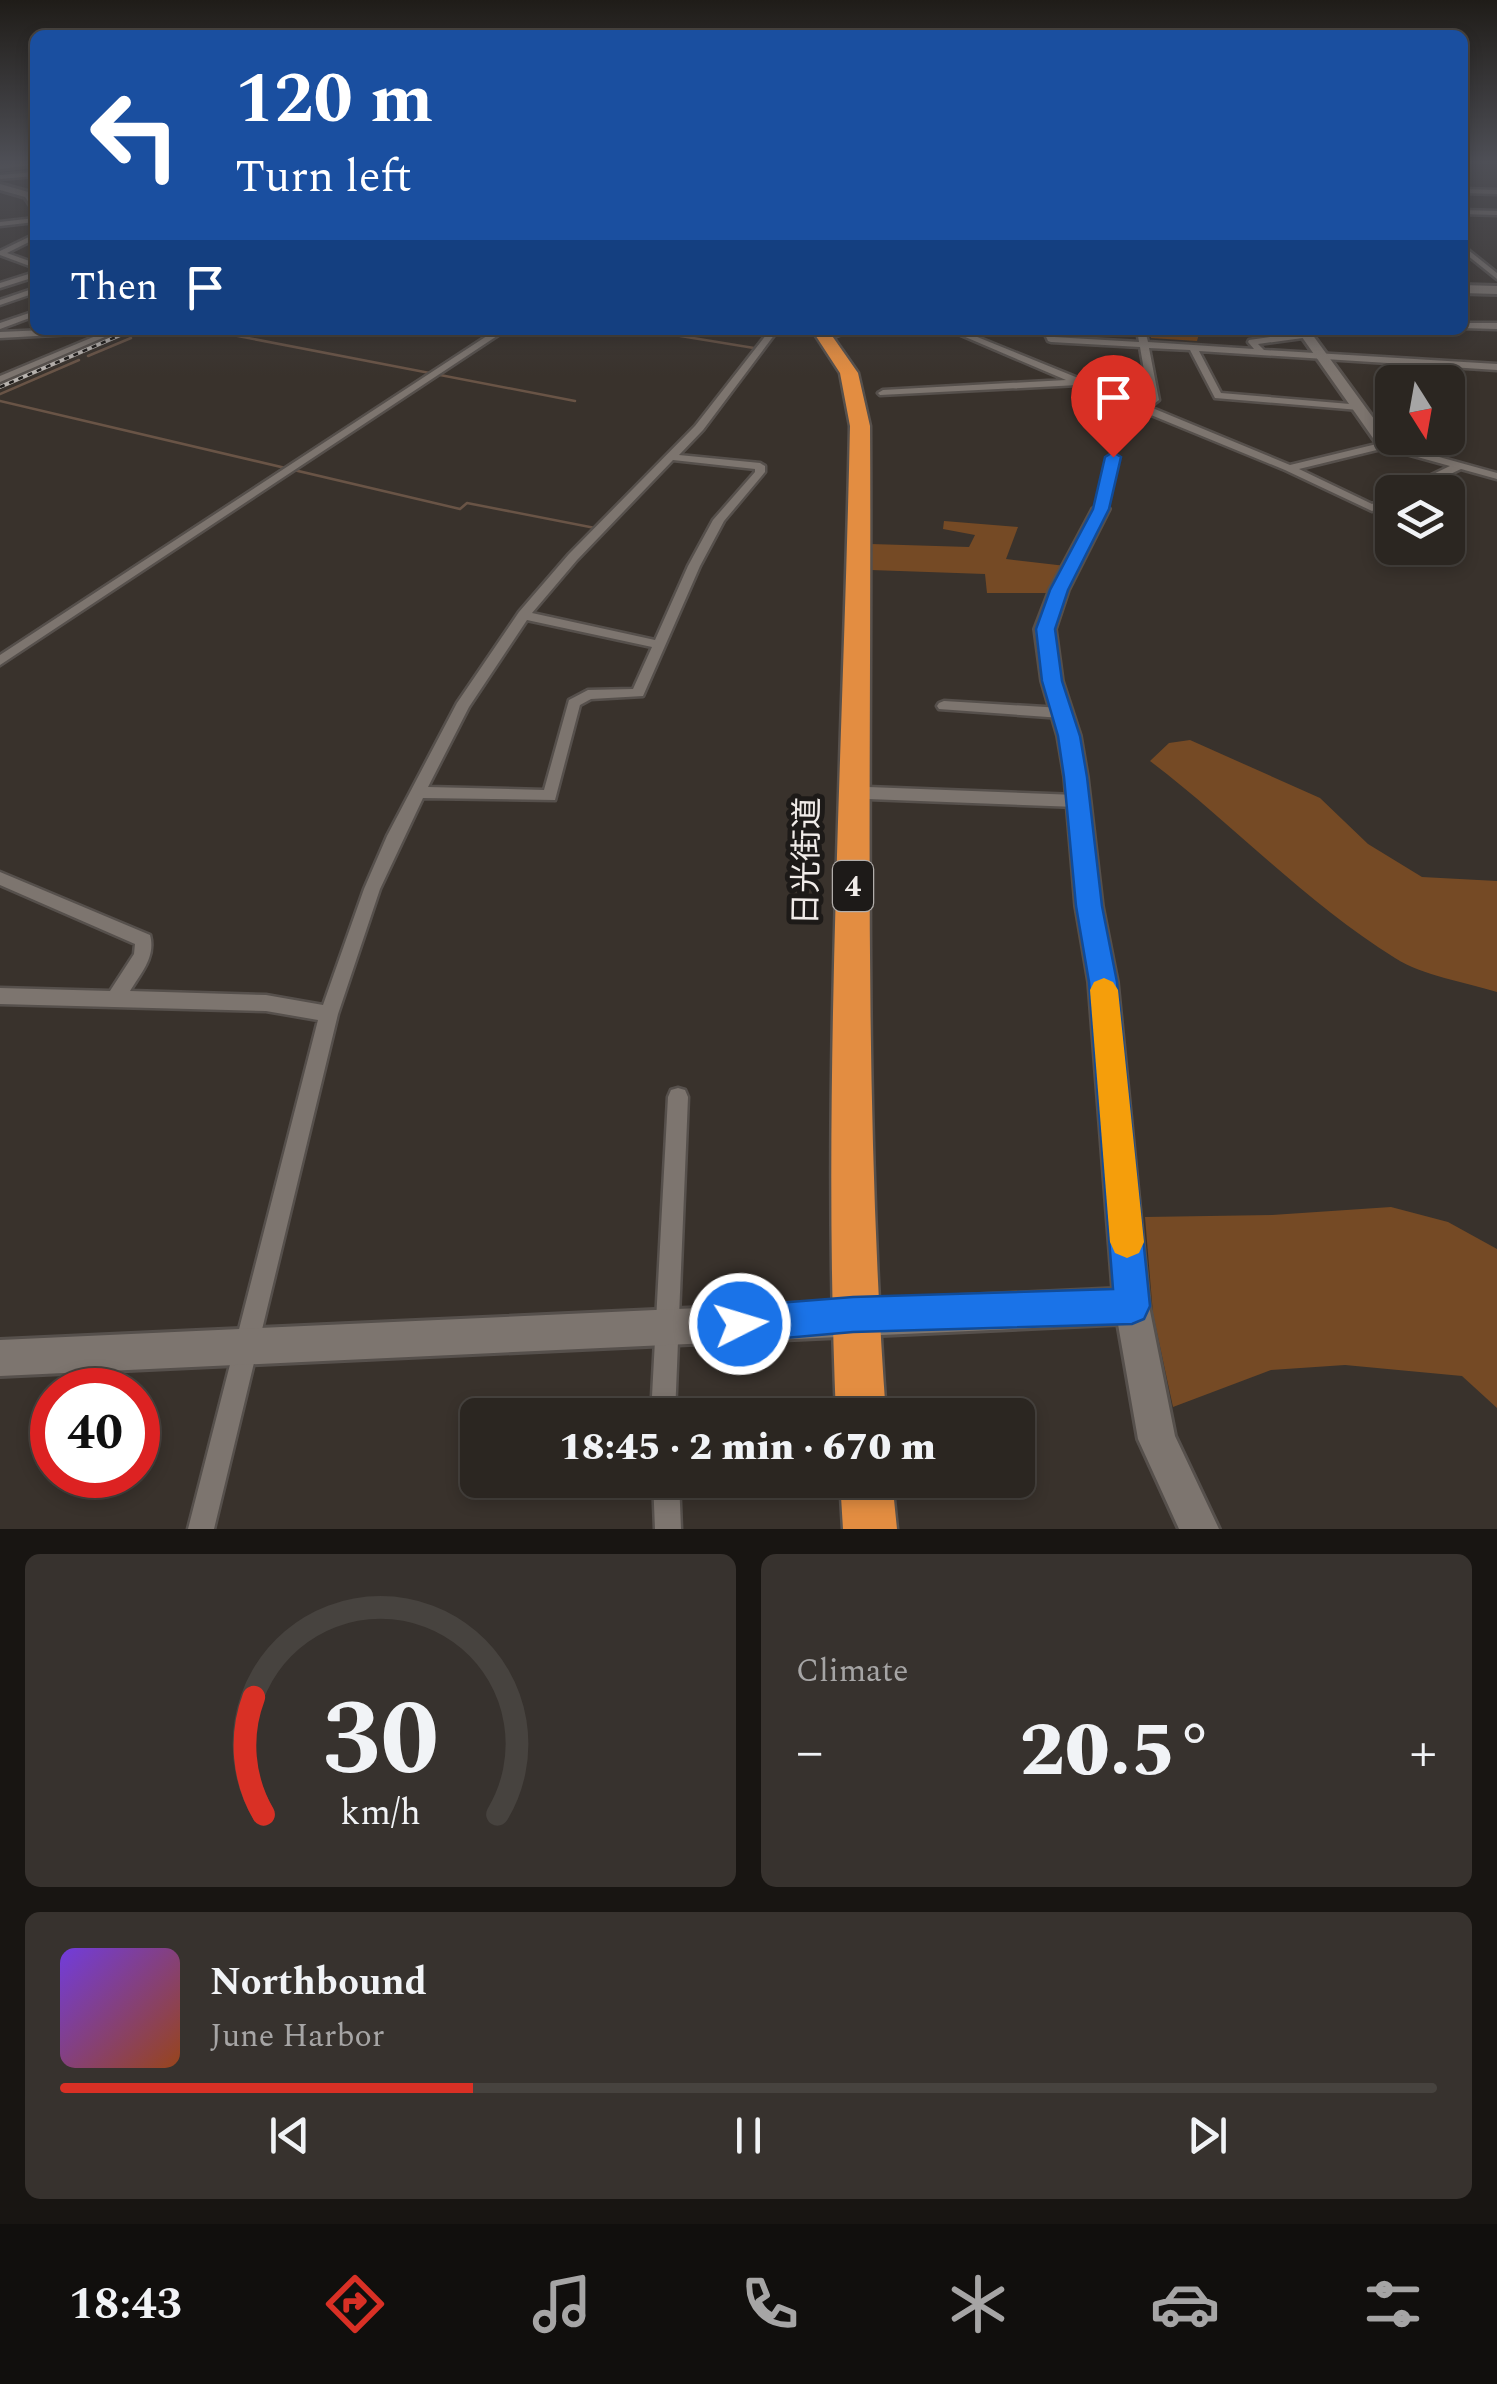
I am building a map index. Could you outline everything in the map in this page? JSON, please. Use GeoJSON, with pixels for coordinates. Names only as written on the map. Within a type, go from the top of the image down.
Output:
{"type":"FeatureCollection","features":[{"type":"Feature","properties":{"kind":"highway","name":"日光街道"},"geometry":{"type":"LineString","coordinates":[[831,335],[849,373],[860,426],[851,1055],[853,1315],[860,1398]]}},
{"type":"Feature","properties":{"kind":"highway"},"geometry":{"type":"LineString","coordinates":[[867,1498],[870,1529]]}},
{"type":"Feature","properties":{"kind":"street"},"geometry":{"type":"LineString","coordinates":[[30,238],[1,253],[30,268]]}},
{"type":"Feature","properties":{"kind":"street"},"geometry":{"type":"LineString","coordinates":[[1468,252],[1497,277]]}},
{"type":"Feature","properties":{"kind":"street"},"geometry":{"type":"LineString","coordinates":[[1,285],[30,272]]}},
{"type":"Feature","properties":{"kind":"street"},"geometry":{"type":"LineString","coordinates":[[1468,289],[1497,290]]}},
{"type":"Feature","properties":{"kind":"street"},"geometry":{"type":"LineString","coordinates":[[0,303],[30,292]]}},
{"type":"Feature","properties":{"kind":"street"},"geometry":{"type":"LineString","coordinates":[[0,326],[30,315]]}},
{"type":"Feature","properties":{"kind":"street"},"geometry":{"type":"LineString","coordinates":[[1468,324],[1497,326]]}},
{"type":"Feature","properties":{"kind":"street"},"geometry":{"type":"LineString","coordinates":[[0,335],[30,333]]}},
{"type":"Feature","properties":{"kind":"street"},"geometry":{"type":"LineString","coordinates":[[0,380],[105,335]]}},
{"type":"Feature","properties":{"kind":"street"},"geometry":{"type":"LineString","coordinates":[[0,661],[494,335]]}},
{"type":"Feature","properties":{"kind":"street"},"geometry":{"type":"LineString","coordinates":[[201,1529],[329,1014],[372,889],[418,792],[462,706],[524,616],[698,428],[770,335]]}},
{"type":"Feature","properties":{"kind":"street"},"geometry":{"type":"LineString","coordinates":[[965,335],[1375,506]]}},
{"type":"Feature","properties":{"kind":"street"},"geometry":{"type":"LineString","coordinates":[[1049,335],[1051,339],[1325,359],[1497,367]]}},
{"type":"Feature","properties":{"kind":"street"},"geometry":{"type":"LineString","coordinates":[[1142,335],[1154,400],[1143,408]]}},
{"type":"Feature","properties":{"kind":"street"},"geometry":{"type":"LineString","coordinates":[[1263,354],[1252,342],[1293,335]]}},
{"type":"Feature","properties":{"kind":"street"},"geometry":{"type":"LineString","coordinates":[[1307,335],[1375,431]]}},
{"type":"Feature","properties":{"kind":"street"},"geometry":{"type":"LineString","coordinates":[[1194,349],[1218,396],[1359,407]]}},
{"type":"Feature","properties":{"kind":"street"},"geometry":{"type":"LineString","coordinates":[[883,393],[1081,382]]}},
{"type":"Feature","properties":{"kind":"street"},"geometry":{"type":"LineString","coordinates":[[1289,468],[1375,448]]}},
{"type":"Feature","properties":{"kind":"street"},"geometry":{"type":"LineString","coordinates":[[1418,455],[1497,474]]}},
{"type":"Feature","properties":{"kind":"street"},"geometry":{"type":"LineString","coordinates":[[418,792],[550,796],[574,702],[588,695],[638,693],[657,644],[719,520],[760,466],[670,457]]}},
{"type":"Feature","properties":{"kind":"street"},"geometry":{"type":"LineString","coordinates":[[1113,457],[1101,509],[1059,590],[1046,629],[1052,681],[1074,763],[1103,982],[1132,1306],[1158,1439],[1199,1529]]}},
{"type":"Feature","properties":{"kind":"street"},"geometry":{"type":"LineString","coordinates":[[1440,475],[1459,466]]}},
{"type":"Feature","properties":{"kind":"street"},"geometry":{"type":"LineString","coordinates":[[524,616],[657,644]]}},
{"type":"Feature","properties":{"kind":"street"},"geometry":{"type":"LineString","coordinates":[[944,706],[1062,712]]}},
{"type":"Feature","properties":{"kind":"street"},"geometry":{"type":"LineString","coordinates":[[868,793],[1077,801]]}},
{"type":"Feature","properties":{"kind":"street"},"geometry":{"type":"LineString","coordinates":[[0,878],[144,940],[143,955],[116,997]]}},
{"type":"Feature","properties":{"kind":"street"},"geometry":{"type":"LineString","coordinates":[[0,996],[266,1003],[329,1014]]}},
{"type":"Feature","properties":{"kind":"street"},"geometry":{"type":"LineString","coordinates":[[663,1398],[678,1097]]}},
{"type":"Feature","properties":{"kind":"street"},"geometry":{"type":"LineString","coordinates":[[0,1358],[244,1351],[664,1330],[853,1315],[1132,1306]]}},
{"type":"Feature","properties":{"kind":"street"},"geometry":{"type":"LineString","coordinates":[[667,1498],[668,1529]]}},
{"type":"Feature","properties":{"kind":"shaded area"},"geometry":{"type":"Polygon","coordinates":[[[944,521],[1018,527],[1006,559],[1066,566],[1051,593],[987,593],[985,574],[871,570],[871,544],[969,547],[975,535],[943,529],[944,521]]]}},
{"type":"Feature","properties":{"kind":"shaded area"},"geometry":{"type":"Polygon","coordinates":[[[1190,740],[1320,798],[1368,844],[1422,877],[1497,881],[1497,992],[1431,974],[1395,958],[1300,888],[1150,761],[1169,743],[1190,740]]]}},
{"type":"Feature","properties":{"kind":"shaded area"},"geometry":{"type":"Polygon","coordinates":[[[1391,1207],[1448,1222],[1497,1249],[1497,1408],[1462,1376],[1345,1365],[1271,1370],[1173,1407],[1153,1314],[1145,1217],[1272,1215],[1391,1207]]]}},
{"type":"Feature","properties":{"kind":"waterway"},"geometry":{"type":"LineString","coordinates":[[233,335],[575,401]]}},
{"type":"Feature","properties":{"kind":"waterway"},"geometry":{"type":"LineString","coordinates":[[675,335],[754,348]]}},
{"type":"Feature","properties":{"kind":"waterway"},"geometry":{"type":"LineString","coordinates":[[88,356],[131,338]]}},
{"type":"Feature","properties":{"kind":"waterway"},"geometry":{"type":"LineString","coordinates":[[0,394],[79,360]]}},
{"type":"Feature","properties":{"kind":"waterway"},"geometry":{"type":"LineString","coordinates":[[0,401],[460,509],[467,503],[595,528]]}},
{"type":"Feature","properties":{"kind":"railway"},"geometry":{"type":"LineString","coordinates":[[0,387],[120,335]]}},
{"type":"Feature","properties":{"kind":"slow traffic"},"geometry":{"type":"LineString","coordinates":[[1104,990],[1127,1242]]}},
{"type":"Feature","properties":{"kind":"route"},"geometry":{"type":"LineString","coordinates":[[740,1324],[853,1315],[1132,1306],[1103,982],[1089,906],[1076,777],[1069,736],[1052,681],[1046,629],[1069,568],[1104,502],[1113,457]]}}]}
